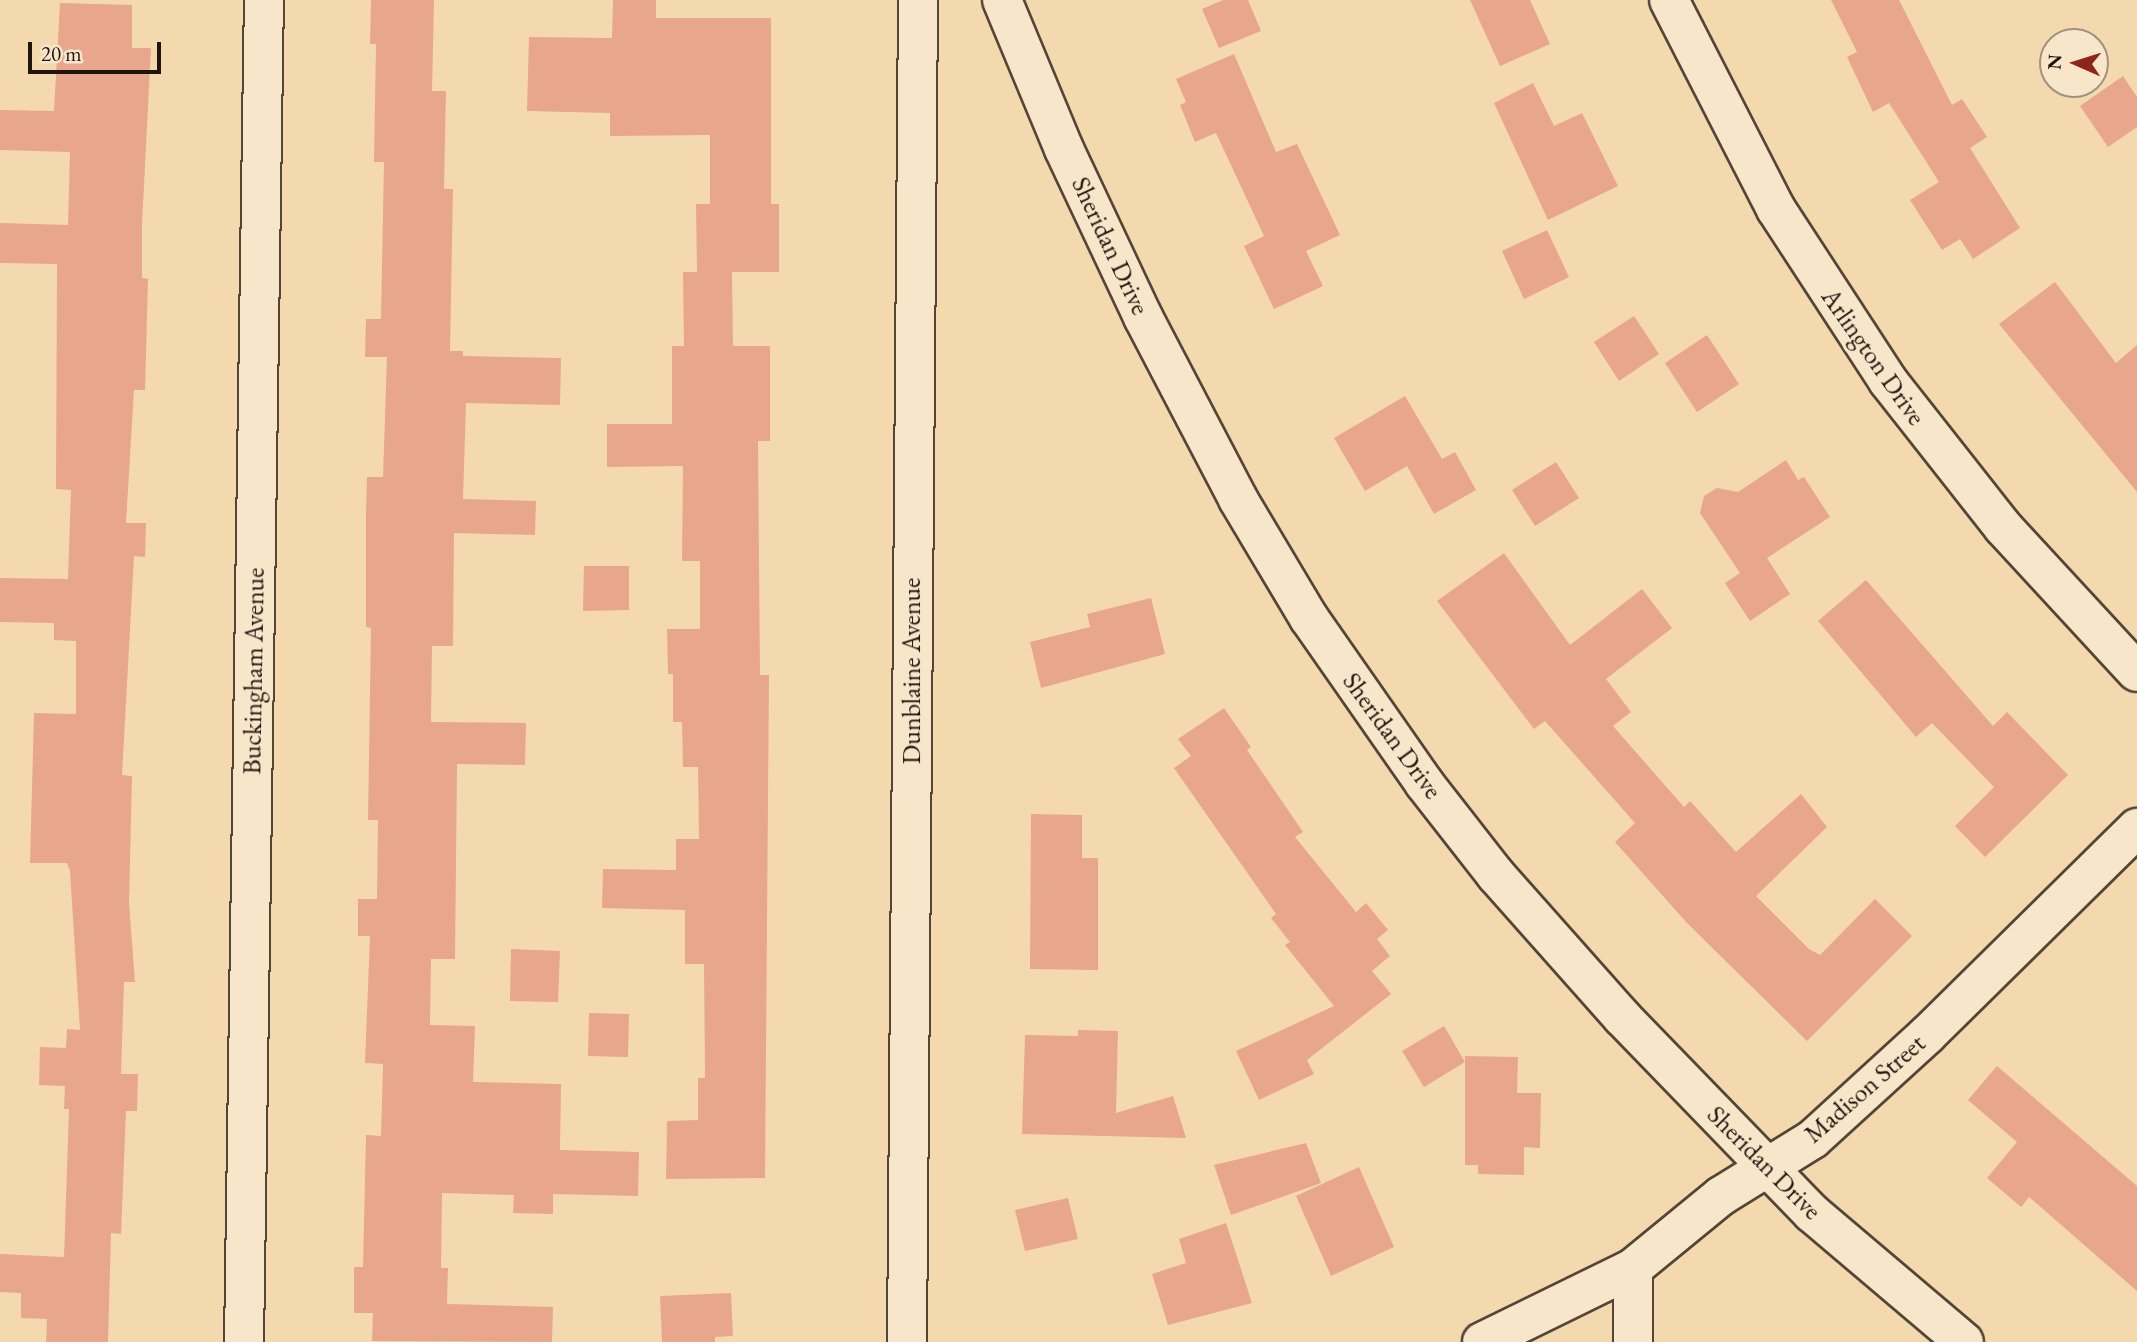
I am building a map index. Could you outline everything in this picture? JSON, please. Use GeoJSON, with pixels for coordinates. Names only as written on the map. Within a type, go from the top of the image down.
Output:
{"type":"FeatureCollection","features":[{"type":"Feature","properties":{"kind":"street","name":"Buckingham Avenue"},"geometry":{"type":"LineString","coordinates":[[244,1342],[264,0]]}},
{"type":"Feature","properties":{"kind":"street","name":"Dunblaine Avenue"},"geometry":{"type":"LineString","coordinates":[[907,1342],[918,0]]}},
{"type":"Feature","properties":{"kind":"street","name":"Sheridan Drive"},"geometry":{"type":"LineString","coordinates":[[1002,0],[1064,149],[1143,317],[1238,499],[1309,618],[1424,783],[1496,875],[1622,1017],[1812,1213],[1964,1342]]}},
{"type":"Feature","properties":{"kind":"street","name":"Arlington Drive"},"geometry":{"type":"LineString","coordinates":[[1669,0],[1776,209],[1888,382],[2003,527],[2137,672]]}},
{"type":"Feature","properties":{"kind":"street","name":"Madison Street"},"geometry":{"type":"LineString","coordinates":[[1482,1342],[1633,1268],[1721,1196],[1813,1139],[1872,1086],[2137,828]]}},
{"type":"Feature","properties":{"kind":"street"},"geometry":{"type":"LineString","coordinates":[[1633,1268],[1633,1342]]}},
{"type":"Feature","properties":{"kind":"building"},"geometry":{"type":"Polygon","coordinates":[[[371,0],[434,0],[432,91],[446,91],[444,189],[453,189],[450,351],[463,351],[463,356],[561,358],[560,405],[466,403],[463,499],[536,501],[535,535],[454,533],[453,646],[432,646],[431,722],[526,723],[525,765],[457,764],[455,959],[431,959],[430,1025],[475,1026],[473,1082],[561,1084],[560,1150],[639,1152],[638,1196],[553,1194],[553,1214],[513,1213],[514,1195],[442,1193],[441,1268],[448,1268],[447,1304],[553,1307],[552,1342],[372,1341],[373,1313],[354,1313],[354,1267],[363,1267],[366,1135],[381,1136],[383,1064],[365,1063],[370,936],[358,936],[358,899],[377,899],[378,820],[368,820],[371,628],[366,627],[366,513],[367,477],[383,477],[387,357],[365,357],[366,319],[381,319],[384,162],[374,162],[376,44],[370,44],[371,0]]]}},
{"type":"Feature","properties":{"kind":"building"},"geometry":{"type":"Polygon","coordinates":[[[613,0],[656,0],[656,18],[771,18],[771,204],[779,204],[779,272],[732,272],[733,346],[770,346],[770,441],[758,441],[760,675],[769,675],[765,1178],[666,1179],[667,1121],[698,1120],[698,1078],[705,1078],[704,964],[685,964],[685,910],[602,908],[603,869],[676,870],[676,839],[699,839],[698,767],[683,767],[682,722],[673,722],[673,674],[668,674],[667,629],[700,629],[700,561],[682,561],[683,466],[607,467],[607,424],[672,424],[672,346],[684,346],[683,272],[697,272],[696,204],[710,204],[710,135],[610,136],[610,113],[527,111],[529,37],[612,38],[613,0]]]}},
{"type":"Feature","properties":{"kind":"building"},"geometry":{"type":"Polygon","coordinates":[[[1223,0],[1248,0],[1261,31],[1219,48],[1202,9],[1223,0]]]}},
{"type":"Feature","properties":{"kind":"building"},"geometry":{"type":"Polygon","coordinates":[[[1470,0],[1530,0],[1550,44],[1500,66],[1470,0]]]}},
{"type":"Feature","properties":{"kind":"building"},"geometry":{"type":"Polygon","coordinates":[[[1831,0],[1899,0],[1952,105],[1962,99],[1987,137],[1970,148],[2020,228],[1973,259],[1960,239],[1942,250],[1910,200],[1939,182],[1889,103],[1873,112],[1847,57],[1857,52],[1831,0]]]}},
{"type":"Feature","properties":{"kind":"building"},"geometry":{"type":"Polygon","coordinates":[[[60,3],[132,5],[132,48],[151,48],[142,224],[142,278],[148,279],[145,390],[134,390],[126,523],[146,523],[145,557],[134,556],[122,775],[132,776],[129,903],[135,982],[124,982],[121,1074],[138,1074],[137,1111],[126,1111],[121,1234],[111,1233],[108,1342],[46,1342],[47,1319],[21,1318],[21,1293],[0,1292],[0,1254],[64,1257],[69,1109],[64,1109],[65,1086],[39,1085],[40,1047],[66,1048],[67,1029],[80,1030],[70,871],[67,863],[30,863],[34,713],[76,714],[76,641],[54,640],[54,623],[0,622],[0,578],[68,579],[71,490],[56,489],[57,264],[0,263],[0,223],[68,225],[70,152],[0,150],[0,110],[54,111],[60,3]]]}},
{"type":"Feature","properties":{"kind":"building"},"geometry":{"type":"Polygon","coordinates":[[[1234,54],[1276,152],[1297,144],[1340,235],[1306,251],[1323,286],[1274,309],[1244,246],[1264,236],[1216,133],[1195,142],[1180,105],[1186,102],[1176,79],[1234,54]]]}},
{"type":"Feature","properties":{"kind":"building"},"geometry":{"type":"Polygon","coordinates":[[[2123,76],[2137,97],[2137,127],[2108,147],[2080,106],[2091,98],[2109,98],[2109,86],[2123,76]]]}},
{"type":"Feature","properties":{"kind":"building"},"geometry":{"type":"Polygon","coordinates":[[[1533,83],[1554,126],[1582,113],[1618,186],[1548,220],[1494,103],[1533,83]]]}},
{"type":"Feature","properties":{"kind":"building"},"geometry":{"type":"Polygon","coordinates":[[[1547,230],[1569,277],[1524,299],[1502,251],[1547,230]]]}},
{"type":"Feature","properties":{"kind":"building"},"geometry":{"type":"Polygon","coordinates":[[[2055,282],[2116,363],[2137,345],[2137,492],[1999,324],[2055,282]]]}},
{"type":"Feature","properties":{"kind":"building"},"geometry":{"type":"Polygon","coordinates":[[[1634,316],[1659,354],[1619,381],[1594,342],[1634,316]]]}},
{"type":"Feature","properties":{"kind":"building"},"geometry":{"type":"Polygon","coordinates":[[[1707,335],[1739,384],[1697,412],[1665,363],[1707,335]]]}},
{"type":"Feature","properties":{"kind":"building"},"geometry":{"type":"Polygon","coordinates":[[[1405,396],[1442,459],[1455,452],[1476,490],[1434,514],[1407,466],[1365,491],[1334,438],[1405,396]]]}},
{"type":"Feature","properties":{"kind":"building"},"geometry":{"type":"Polygon","coordinates":[[[1786,460],[1798,480],[1804,477],[1830,517],[1767,558],[1790,594],[1750,621],[1725,583],[1740,573],[1700,513],[1704,496],[1717,488],[1738,492],[1786,460]]]}},
{"type":"Feature","properties":{"kind":"building"},"geometry":{"type":"Polygon","coordinates":[[[1556,462],[1579,498],[1535,526],[1512,490],[1556,462]]]}},
{"type":"Feature","properties":{"kind":"building"},"geometry":{"type":"Polygon","coordinates":[[[1504,553],[1570,645],[1642,589],[1672,628],[1606,679],[1631,712],[1613,726],[1684,807],[1690,801],[1736,852],[1801,794],[1827,827],[1756,896],[1809,949],[1820,955],[1875,899],[1912,936],[1807,1041],[1687,923],[1615,842],[1635,823],[1545,721],[1534,729],[1437,601],[1504,553]]]}},
{"type":"Feature","properties":{"kind":"building"},"geometry":{"type":"Polygon","coordinates":[[[584,566],[629,566],[629,610],[583,611],[584,566]]]}},
{"type":"Feature","properties":{"kind":"building"},"geometry":{"type":"Polygon","coordinates":[[[1866,580],[1993,726],[2007,712],[2068,775],[1985,857],[1955,826],[1994,787],[1932,723],[1916,737],[1818,621],[1866,580]]]}},
{"type":"Feature","properties":{"kind":"building"},"geometry":{"type":"Polygon","coordinates":[[[1151,598],[1165,654],[1041,688],[1030,642],[1090,627],[1087,614],[1151,598]]]}},
{"type":"Feature","properties":{"kind":"building"},"geometry":{"type":"Polygon","coordinates":[[[1224,708],[1251,747],[1247,750],[1303,832],[1295,837],[1356,912],[1366,903],[1388,930],[1377,939],[1390,956],[1372,971],[1391,994],[1307,1060],[1314,1074],[1259,1100],[1236,1051],[1334,1006],[1285,945],[1290,942],[1271,918],[1276,914],[1174,768],[1191,756],[1178,739],[1224,708]]]}},
{"type":"Feature","properties":{"kind":"building"},"geometry":{"type":"Polygon","coordinates":[[[1031,814],[1082,815],[1082,858],[1098,858],[1098,970],[1030,969],[1031,814]]]}},
{"type":"Feature","properties":{"kind":"building"},"geometry":{"type":"Polygon","coordinates":[[[511,949],[560,951],[558,1002],[510,1001],[511,949]]]}},
{"type":"Feature","properties":{"kind":"building"},"geometry":{"type":"Polygon","coordinates":[[[589,1013],[629,1014],[628,1057],[588,1056],[589,1013]]]}},
{"type":"Feature","properties":{"kind":"building"},"geometry":{"type":"Polygon","coordinates":[[[1444,1026],[1465,1062],[1424,1087],[1402,1051],[1444,1026]]]}},
{"type":"Feature","properties":{"kind":"building"},"geometry":{"type":"Polygon","coordinates":[[[1078,1030],[1118,1031],[1116,1113],[1173,1096],[1186,1138],[1022,1134],[1025,1035],[1078,1036],[1078,1030]]]}},
{"type":"Feature","properties":{"kind":"building"},"geometry":{"type":"Polygon","coordinates":[[[1465,1056],[1518,1057],[1517,1093],[1541,1093],[1540,1148],[1524,1147],[1524,1175],[1478,1174],[1478,1165],[1465,1165],[1465,1056]]]}},
{"type":"Feature","properties":{"kind":"building"},"geometry":{"type":"Polygon","coordinates":[[[1997,1066],[2137,1186],[2137,1291],[2029,1197],[2021,1207],[1987,1178],[2017,1142],[1968,1100],[1997,1066]]]}},
{"type":"Feature","properties":{"kind":"building"},"geometry":{"type":"Polygon","coordinates":[[[1306,1143],[1321,1183],[1231,1215],[1214,1165],[1306,1143]]]}},
{"type":"Feature","properties":{"kind":"building"},"geometry":{"type":"Polygon","coordinates":[[[1359,1167],[1394,1247],[1331,1276],[1296,1196],[1359,1167]]]}},
{"type":"Feature","properties":{"kind":"building"},"geometry":{"type":"Polygon","coordinates":[[[1068,1198],[1078,1239],[1025,1251],[1015,1210],[1068,1198]]]}},
{"type":"Feature","properties":{"kind":"building"},"geometry":{"type":"Polygon","coordinates":[[[1226,1223],[1252,1303],[1168,1325],[1152,1274],[1186,1263],[1179,1239],[1226,1223]]]}},
{"type":"Feature","properties":{"kind":"building"},"geometry":{"type":"Polygon","coordinates":[[[731,1293],[733,1336],[715,1337],[715,1342],[662,1342],[660,1296],[731,1293]]]}}]}
